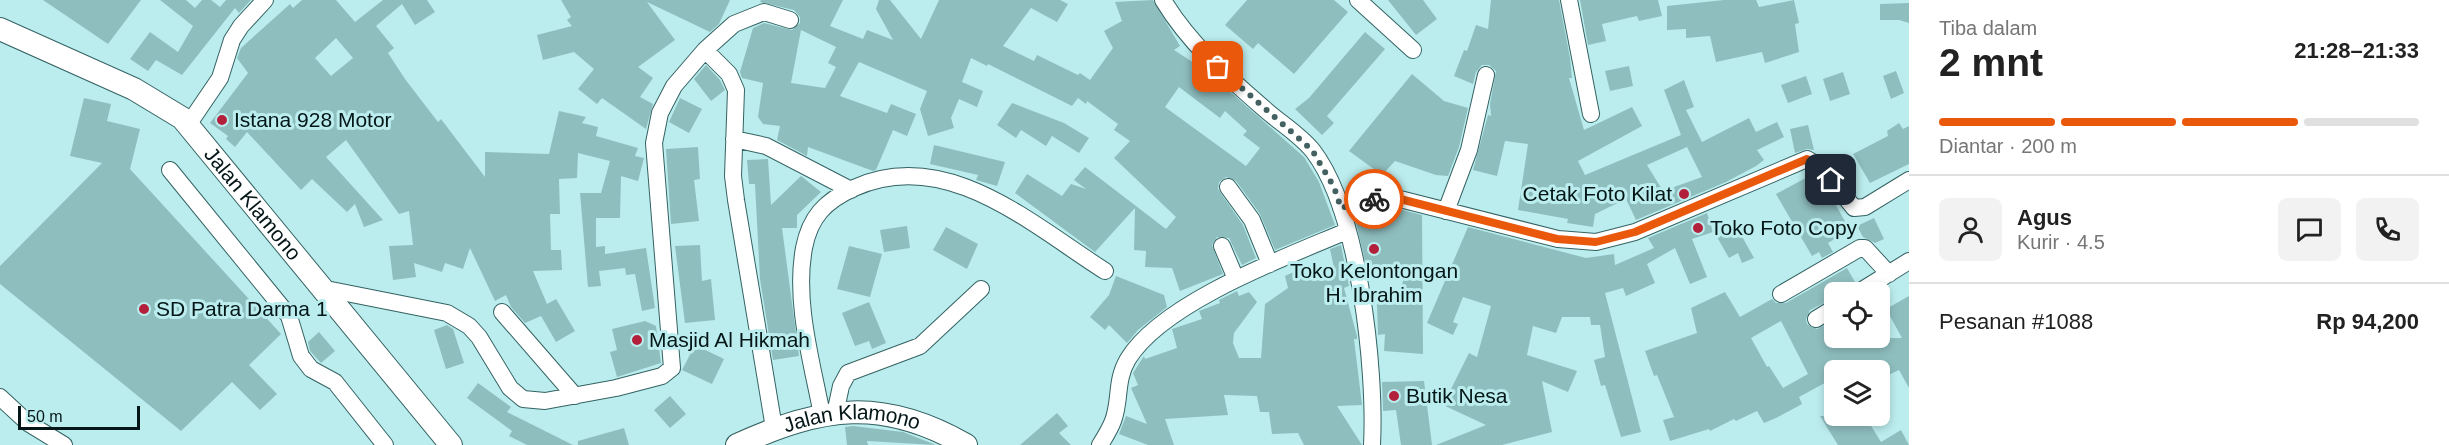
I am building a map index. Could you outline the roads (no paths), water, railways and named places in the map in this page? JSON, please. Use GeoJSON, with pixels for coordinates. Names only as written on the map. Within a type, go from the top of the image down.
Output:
{"type":"FeatureCollection","features":[{"type":"Feature","properties":{"kind":"main road","name":"Jalan Klamono"},"geometry":{"type":"LineString","coordinates":[[0,29],[134,89],[161,104],[188,124],[451,445]]}},
{"type":"Feature","properties":{"kind":"main road","name":"Jalan Klamono"},"geometry":{"type":"LineString","coordinates":[[737,445],[774,428],[828,414],[864,411],[922,423],[966,445]]}},
{"type":"Feature","properties":{"kind":"street"},"geometry":{"type":"LineString","coordinates":[[188,124],[220,78],[232,40],[241,26],[265,0]]}},
{"type":"Feature","properties":{"kind":"street"},"geometry":{"type":"LineString","coordinates":[[1163,0],[1176,20],[1203,52],[1312,150],[1334,187],[1347,231],[1367,333],[1372,445]]}},
{"type":"Feature","properties":{"kind":"street"},"geometry":{"type":"LineString","coordinates":[[1358,0],[1413,50]]}},
{"type":"Feature","properties":{"kind":"street"},"geometry":{"type":"LineString","coordinates":[[1569,0],[1591,114]]}},
{"type":"Feature","properties":{"kind":"street"},"geometry":{"type":"LineString","coordinates":[[321,288],[447,313],[469,326],[479,337],[510,388],[523,399],[545,401],[662,376],[672,368],[654,143],[665,99],[705,50],[729,27],[764,12],[790,20]]}},
{"type":"Feature","properties":{"kind":"street"},"geometry":{"type":"LineString","coordinates":[[705,50],[726,70],[734,84],[736,200],[774,428]]}},
{"type":"Feature","properties":{"kind":"street"},"geometry":{"type":"LineString","coordinates":[[1446,211],[1469,150],[1486,75]]}},
{"type":"Feature","properties":{"kind":"street"},"geometry":{"type":"LineString","coordinates":[[734,139],[766,146],[851,190]]}},
{"type":"Feature","properties":{"kind":"street"},"geometry":{"type":"LineString","coordinates":[[1341,208],[1386,197],[1557,239],[1596,242],[1635,232],[1800,161],[1811,159],[1821,166],[1854,208],[1865,207],[1909,180]]}},
{"type":"Feature","properties":{"kind":"street"},"geometry":{"type":"LineString","coordinates":[[170,170],[289,316],[301,356],[311,369],[335,382],[385,445]]}},
{"type":"Feature","properties":{"kind":"street"},"geometry":{"type":"LineString","coordinates":[[828,414],[801,299],[804,248],[816,214],[835,197],[886,176],[904,175],[945,181],[976,191],[1002,204],[1105,271]]}},
{"type":"Feature","properties":{"kind":"street"},"geometry":{"type":"LineString","coordinates":[[1228,187],[1252,220],[1270,264]]}},
{"type":"Feature","properties":{"kind":"street"},"geometry":{"type":"LineString","coordinates":[[1101,445],[1114,419],[1117,388],[1129,357],[1164,322],[1236,279],[1347,231]]}},
{"type":"Feature","properties":{"kind":"street"},"geometry":{"type":"LineString","coordinates":[[1222,246],[1236,279]]}},
{"type":"Feature","properties":{"kind":"street"},"geometry":{"type":"LineString","coordinates":[[1781,294],[1865,248],[1889,274]]}},
{"type":"Feature","properties":{"kind":"street"},"geometry":{"type":"LineString","coordinates":[[1876,282],[1909,261]]}},
{"type":"Feature","properties":{"kind":"street"},"geometry":{"type":"LineString","coordinates":[[828,414],[848,373],[920,346],[981,289]]}},
{"type":"Feature","properties":{"kind":"street"},"geometry":{"type":"LineString","coordinates":[[502,312],[575,396]]}},
{"type":"Feature","properties":{"kind":"street"},"geometry":{"type":"LineString","coordinates":[[1816,319],[1824,314]]}},
{"type":"Feature","properties":{"kind":"street"},"geometry":{"type":"LineString","coordinates":[[0,397],[28,423],[64,445]]}},
{"type":"Feature","properties":{"kind":"place","name":"Istana 928 Motor"},"geometry":{"type":"Point","coordinates":[222,120]}},
{"type":"Feature","properties":{"kind":"place","name":"Cetak Foto Kilat"},"geometry":{"type":"Point","coordinates":[1684,194]}},
{"type":"Feature","properties":{"kind":"place","name":"Toko Foto Copy"},"geometry":{"type":"Point","coordinates":[1698,228]}},
{"type":"Feature","properties":{"kind":"place","name":"Toko Kelontongan H. Ibrahim"},"geometry":{"type":"Point","coordinates":[1374,249]}},
{"type":"Feature","properties":{"kind":"place","name":"SD Patra Darma 1"},"geometry":{"type":"Point","coordinates":[144,309]}},
{"type":"Feature","properties":{"kind":"place","name":"Masjid Al Hikmah"},"geometry":{"type":"Point","coordinates":[637,340]}},
{"type":"Feature","properties":{"kind":"place","name":"Butik Nesa"},"geometry":{"type":"Point","coordinates":[1394,396]}}]}
